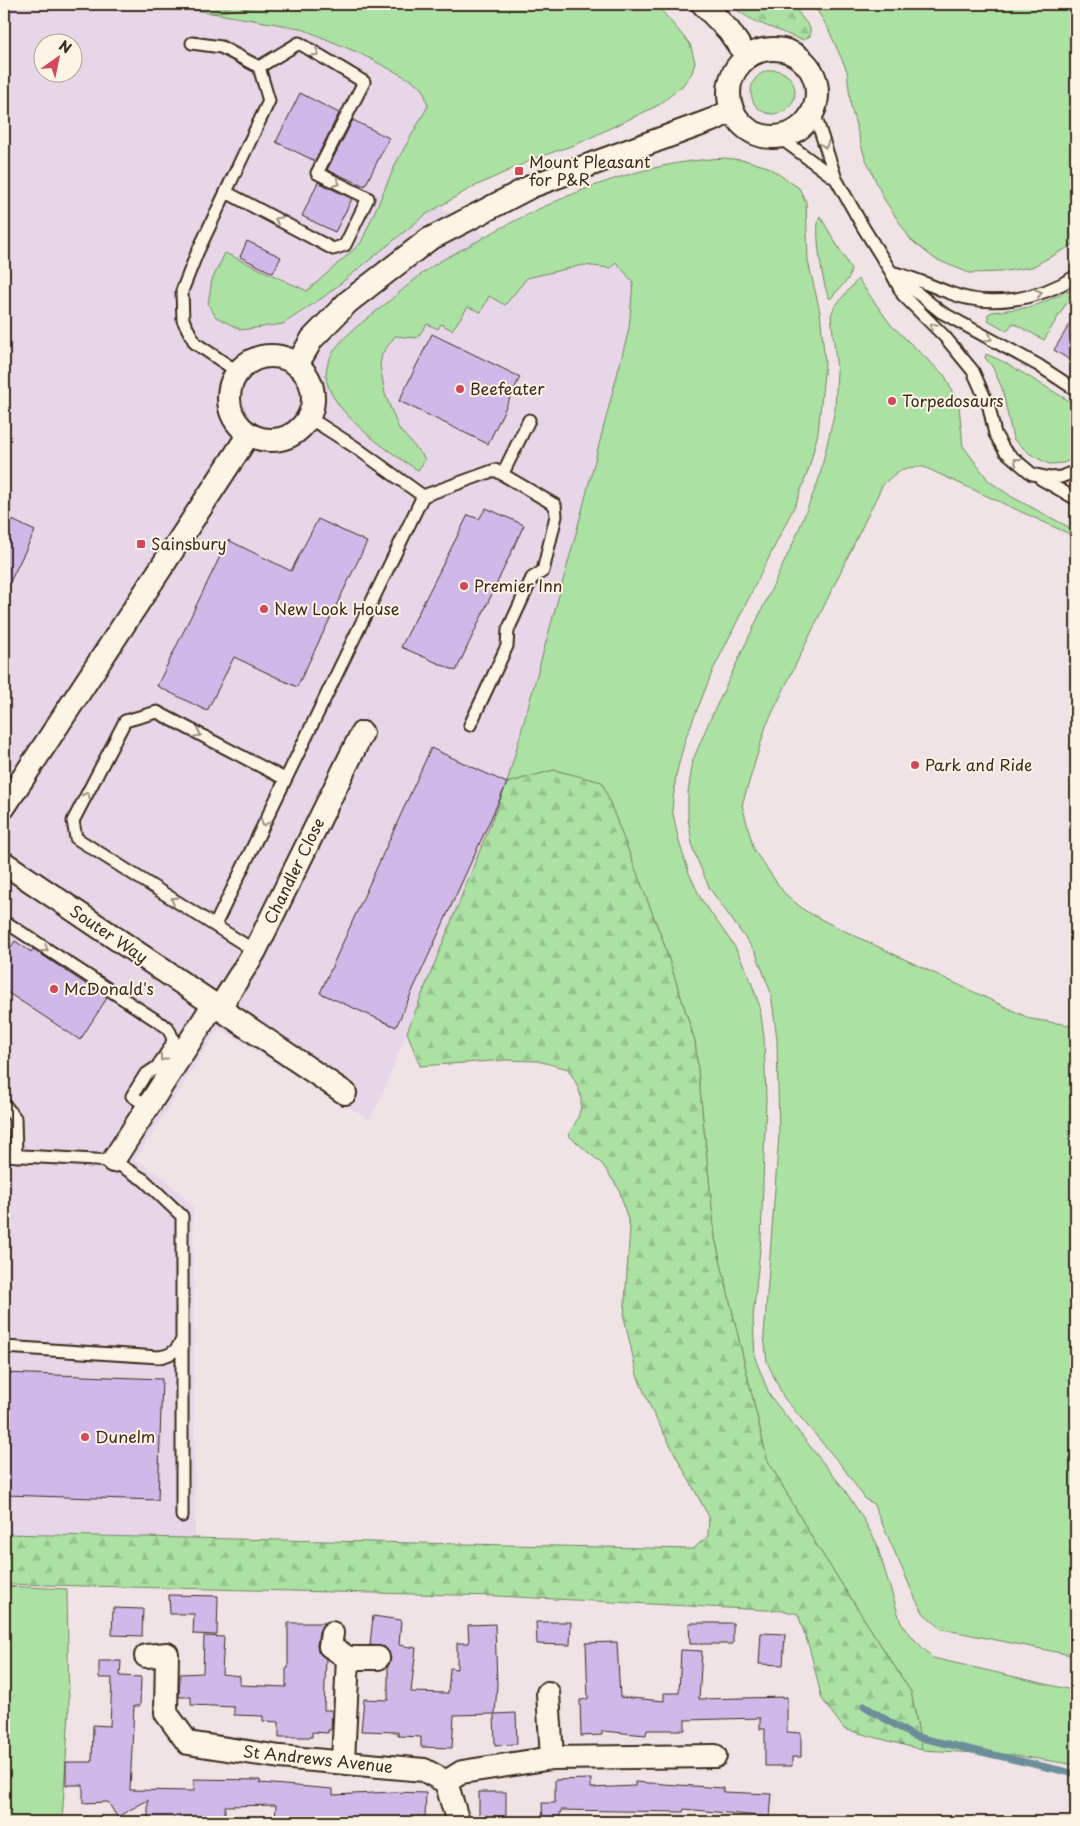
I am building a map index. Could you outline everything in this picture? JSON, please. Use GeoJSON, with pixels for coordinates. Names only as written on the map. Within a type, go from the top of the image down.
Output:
{"type":"FeatureCollection","features":[{"type":"Feature","properties":{"kind":"street"},"geometry":{"type":"LineString","coordinates":[[703,4],[729,31],[747,56]]}},
{"type":"Feature","properties":{"kind":"street"},"geometry":{"type":"LineString","coordinates":[[775,48],[789,51],[802,59],[811,70],[817,83],[817,98],[814,112],[805,124],[794,132],[779,137],[751,132],[740,122],[732,110],[729,95],[730,81],[737,67],[747,56],[760,50],[775,48]]}},
{"type":"Feature","properties":{"kind":"street"},"geometry":{"type":"LineString","coordinates":[[297,365],[312,339],[348,302],[428,240],[532,186],[715,119],[732,110]]}},
{"type":"Feature","properties":{"kind":"street"},"geometry":{"type":"LineString","coordinates":[[270,356],[282,358],[297,365],[308,379],[312,393],[312,407],[308,417],[297,431],[284,438],[263,440],[249,434],[235,421],[230,409],[229,396],[231,383],[238,372],[246,364],[270,356]]}},
{"type":"Feature","properties":{"kind":"street"},"geometry":{"type":"LineString","coordinates":[[4,807],[249,434]]}},
{"type":"Feature","properties":{"kind":"street","name":"Chandler Close"},"geometry":{"type":"LineString","coordinates":[[217,1006],[254,951],[362,732]]}},
{"type":"Feature","properties":{"kind":"street","name":"Souter Way"},"geometry":{"type":"LineString","coordinates":[[4,863],[345,1093]]}},
{"type":"Feature","properties":{"kind":"street"},"geometry":{"type":"LineString","coordinates":[[112,1161],[140,1101],[217,1006]]}},
{"type":"Feature","properties":{"kind":"street"},"geometry":{"type":"LineString","coordinates":[[332,1633],[330,1646],[348,1658],[378,1658]]}},
{"type":"Feature","properties":{"kind":"street","name":"St Andrews Avenue"},"geometry":{"type":"LineString","coordinates":[[146,1656],[167,1654],[166,1713],[188,1743],[280,1757],[343,1761],[424,1770],[446,1782]]}},
{"type":"Feature","properties":{"kind":"street"},"geometry":{"type":"LineString","coordinates":[[343,1761],[348,1658]]}},
{"type":"Feature","properties":{"kind":"street"},"geometry":{"type":"LineString","coordinates":[[548,1693],[552,1758]]}},
{"type":"Feature","properties":{"kind":"street"},"geometry":{"type":"LineString","coordinates":[[458,1822],[446,1782],[462,1772],[552,1758],[715,1756]]}},
{"type":"Feature","properties":{"kind":"lane"},"geometry":{"type":"LineString","coordinates":[[192,43],[221,47],[260,67],[269,101],[197,253],[182,291],[181,307],[183,320],[195,343],[238,372]]}},
{"type":"Feature","properties":{"kind":"lane"},"geometry":{"type":"LineString","coordinates":[[226,192],[333,249],[345,245],[368,198],[317,173],[364,82],[299,43],[260,67]]}},
{"type":"Feature","properties":{"kind":"lane"},"geometry":{"type":"LineString","coordinates":[[814,112],[836,179],[891,272],[902,296],[945,337],[973,371],[989,407],[995,434],[1005,451],[1032,474],[1076,499]]}},
{"type":"Feature","properties":{"kind":"lane"},"geometry":{"type":"LineString","coordinates":[[779,137],[836,179]]}},
{"type":"Feature","properties":{"kind":"lane"},"geometry":{"type":"LineString","coordinates":[[891,272],[920,280],[952,294],[991,301],[1023,298],[1049,290],[1076,276]]}},
{"type":"Feature","properties":{"kind":"lane"},"geometry":{"type":"LineString","coordinates":[[891,272],[940,312],[1038,365],[1076,390]]}},
{"type":"Feature","properties":{"kind":"lane"},"geometry":{"type":"LineString","coordinates":[[308,417],[423,496]]}},
{"type":"Feature","properties":{"kind":"lane"},"geometry":{"type":"LineString","coordinates":[[503,473],[528,420]]}},
{"type":"Feature","properties":{"kind":"lane"},"geometry":{"type":"LineString","coordinates":[[215,925],[423,496],[495,470],[550,501],[555,505],[556,516],[543,571],[532,578],[508,630],[507,646],[470,725]]}},
{"type":"Feature","properties":{"kind":"lane"},"geometry":{"type":"LineString","coordinates":[[1032,474],[1056,478],[1076,471]]}},
{"type":"Feature","properties":{"kind":"lane"},"geometry":{"type":"LineString","coordinates":[[254,951],[76,838],[73,821],[125,721],[156,712],[285,779]]}},
{"type":"Feature","properties":{"kind":"lane"},"geometry":{"type":"LineString","coordinates":[[4,924],[10,925],[168,1028],[173,1039],[171,1046],[157,1067],[145,1075],[140,1101]]}},
{"type":"Feature","properties":{"kind":"lane"},"geometry":{"type":"LineString","coordinates":[[4,1104],[15,1118],[16,1156]]}},
{"type":"Feature","properties":{"kind":"lane"},"geometry":{"type":"LineString","coordinates":[[4,1155],[112,1161],[144,1180],[182,1216],[182,1516]]}},
{"type":"Feature","properties":{"kind":"lane"},"geometry":{"type":"LineString","coordinates":[[4,1348],[159,1357],[170,1355],[177,1350],[182,1340]]}},
{"type":"Feature","properties":{"kind":"shaded area"},"geometry":{"type":"Polygon","coordinates":[[[4,4],[155,4],[331,31],[460,93],[403,167],[390,176],[494,241],[616,262],[633,283],[629,329],[574,541],[507,783],[379,1102],[369,1119],[219,1028],[135,1160],[163,1177],[193,1206],[195,1538],[4,1534],[4,4]]]}},
{"type":"Feature","properties":{"kind":"green space"},"geometry":{"type":"Polygon","coordinates":[[[155,4],[343,4],[331,8],[301,9],[268,5],[212,13],[155,4]]]}},
{"type":"Feature","properties":{"kind":"green space"},"geometry":{"type":"Polygon","coordinates":[[[343,4],[656,4],[690,44],[695,62],[692,73],[682,86],[659,105],[577,144],[536,158],[471,188],[425,215],[325,296],[283,324],[241,330],[216,317],[208,304],[212,280],[225,253],[307,291],[361,243],[397,161],[428,106],[423,89],[413,81],[359,53],[300,28],[212,13],[268,5],[301,9],[331,8],[343,4]]]}},
{"type":"Feature","properties":{"kind":"green space"},"geometry":{"type":"Polygon","coordinates":[[[727,4],[792,4],[810,28],[810,36],[804,40],[797,38],[754,21],[727,4]]]}},
{"type":"Feature","properties":{"kind":"green space"},"geometry":{"type":"Polygon","coordinates":[[[813,4],[1076,4],[1076,243],[1032,267],[1000,272],[969,273],[935,259],[911,240],[884,199],[864,155],[851,107],[847,71],[828,28],[813,4]]]}},
{"type":"Feature","properties":{"kind":"green space"},"geometry":{"type":"Polygon","coordinates":[[[777,70],[789,76],[794,83],[794,101],[789,108],[782,113],[769,114],[761,111],[754,104],[751,88],[754,80],[761,73],[777,70]]]}},
{"type":"Feature","properties":{"kind":"green space"},"geometry":{"type":"Polygon","coordinates":[[[725,158],[748,161],[768,167],[799,188],[806,202],[808,261],[820,312],[825,363],[818,433],[809,468],[797,501],[713,670],[685,740],[676,775],[672,809],[679,842],[689,873],[701,899],[735,947],[749,976],[760,1007],[764,1038],[766,1099],[761,1239],[753,1318],[755,1358],[770,1396],[844,1489],[864,1520],[876,1542],[901,1623],[933,1658],[1076,1691],[1076,1765],[1013,1755],[922,1750],[911,1692],[814,1541],[767,1459],[715,1238],[695,1041],[663,941],[602,783],[554,770],[507,783],[574,541],[629,329],[633,282],[616,262],[611,268],[583,265],[527,278],[505,305],[489,296],[481,312],[468,307],[452,330],[441,324],[438,329],[427,324],[417,338],[395,336],[382,354],[380,365],[385,394],[399,429],[425,460],[418,470],[377,442],[348,416],[329,388],[326,375],[327,365],[337,346],[361,323],[431,267],[509,224],[568,196],[629,174],[661,166],[725,158]]]}},
{"type":"Feature","properties":{"kind":"green space"},"geometry":{"type":"Polygon","coordinates":[[[820,216],[851,269],[849,278],[830,299],[824,284],[818,244],[818,222],[820,216]]]}},
{"type":"Feature","properties":{"kind":"green space"},"geometry":{"type":"Polygon","coordinates":[[[858,279],[891,325],[945,376],[959,406],[963,446],[989,481],[1012,497],[1076,531],[1076,537],[924,467],[910,467],[892,477],[882,486],[766,726],[742,805],[754,850],[784,893],[804,910],[1031,1019],[1076,1026],[1076,1656],[942,1629],[924,1614],[873,1503],[866,1500],[842,1466],[784,1398],[767,1362],[764,1336],[779,1135],[777,1039],[771,993],[756,953],[710,889],[702,871],[693,849],[688,818],[688,793],[693,760],[708,724],[795,539],[819,479],[835,410],[837,371],[831,315],[835,306],[858,279]]]}},
{"type":"Feature","properties":{"kind":"green space"},"geometry":{"type":"Polygon","coordinates":[[[1076,288],[1076,307],[1067,302],[1044,340],[1013,323],[1007,331],[988,320],[988,314],[992,312],[1032,307],[1076,288]]]}},
{"type":"Feature","properties":{"kind":"green space"},"geometry":{"type":"Polygon","coordinates":[[[986,354],[1006,363],[1076,405],[1075,457],[1064,463],[1049,464],[1030,454],[1013,439],[1002,388],[992,366],[985,358],[986,354]]]}},
{"type":"Feature","properties":{"kind":"green space"},"geometry":{"type":"Polygon","coordinates":[[[554,770],[602,782],[663,941],[695,1041],[715,1238],[767,1459],[814,1541],[911,1692],[922,1750],[844,1729],[822,1699],[810,1650],[798,1614],[785,1611],[497,1596],[4,1584],[4,1534],[693,1549],[708,1536],[709,1517],[653,1413],[637,1375],[624,1317],[630,1227],[619,1189],[602,1164],[568,1135],[578,1117],[581,1102],[574,1078],[568,1069],[538,1061],[506,1060],[420,1066],[407,1032],[507,783],[554,770]]]}},
{"type":"Feature","properties":{"kind":"green space"},"geometry":{"type":"Polygon","coordinates":[[[4,1586],[67,1589],[69,1712],[62,1822],[4,1822],[4,1586]]]}},
{"type":"Feature","properties":{"kind":"building"},"geometry":{"type":"Polygon","coordinates":[[[300,93],[339,113],[315,161],[276,142],[300,93]]]}},
{"type":"Feature","properties":{"kind":"building"},"geometry":{"type":"Polygon","coordinates":[[[353,120],[389,138],[365,186],[327,170],[353,120]]]}},
{"type":"Feature","properties":{"kind":"building"},"geometry":{"type":"Polygon","coordinates":[[[318,182],[352,199],[335,232],[302,216],[318,182]]]}},
{"type":"Feature","properties":{"kind":"building"},"geometry":{"type":"Polygon","coordinates":[[[247,241],[281,257],[273,273],[240,257],[247,241]]]}},
{"type":"Feature","properties":{"kind":"building"},"geometry":{"type":"Polygon","coordinates":[[[1076,314],[1076,364],[1054,350],[1076,314]]]}},
{"type":"Feature","properties":{"kind":"building","name":"Beefeater"},"geometry":{"type":"Polygon","coordinates":[[[432,334],[520,377],[488,444],[399,401],[432,334]]]}},
{"type":"Feature","properties":{"kind":"building","name":"Premier Inn"},"geometry":{"type":"Polygon","coordinates":[[[486,508],[524,525],[456,671],[401,647],[468,515],[479,519],[486,508]]]}},
{"type":"Feature","properties":{"kind":"building"},"geometry":{"type":"Polygon","coordinates":[[[4,516],[35,531],[4,594],[4,516]]]}},
{"type":"Feature","properties":{"kind":"building","name":"New Look House"},"geometry":{"type":"Polygon","coordinates":[[[318,519],[367,542],[297,687],[234,657],[207,711],[157,686],[228,540],[291,571],[318,519]]]}},
{"type":"Feature","properties":{"kind":"building"},"geometry":{"type":"Polygon","coordinates":[[[431,748],[507,783],[396,1027],[320,993],[431,748]]]}},
{"type":"Feature","properties":{"kind":"building","name":"McDonald's"},"geometry":{"type":"Polygon","coordinates":[[[15,941],[31,952],[33,949],[107,998],[80,1040],[4,990],[4,958],[15,941]]]}},
{"type":"Feature","properties":{"kind":"building","name":"Dunelm"},"geometry":{"type":"Polygon","coordinates":[[[4,1373],[162,1379],[158,1500],[4,1495],[4,1373]]]}},
{"type":"Feature","properties":{"kind":"building"},"geometry":{"type":"Polygon","coordinates":[[[169,1595],[218,1596],[217,1635],[193,1634],[194,1614],[170,1614],[169,1595]]]}},
{"type":"Feature","properties":{"kind":"building"},"geometry":{"type":"Polygon","coordinates":[[[113,1608],[143,1609],[142,1636],[112,1635],[113,1608]]]}},
{"type":"Feature","properties":{"kind":"building"},"geometry":{"type":"Polygon","coordinates":[[[373,1616],[401,1620],[399,1645],[416,1648],[411,1692],[448,1693],[450,1668],[457,1669],[457,1643],[469,1643],[468,1625],[495,1624],[497,1685],[495,1714],[516,1713],[517,1744],[495,1745],[494,1714],[454,1715],[452,1748],[421,1747],[421,1737],[398,1736],[398,1732],[361,1731],[364,1699],[388,1700],[388,1666],[391,1658],[385,1647],[370,1645],[373,1616]]]}},
{"type":"Feature","properties":{"kind":"building"},"geometry":{"type":"Polygon","coordinates":[[[536,1622],[571,1622],[570,1645],[537,1644],[536,1622]]]}},
{"type":"Feature","properties":{"kind":"building"},"geometry":{"type":"Polygon","coordinates":[[[288,1623],[325,1623],[319,1631],[317,1645],[318,1652],[326,1659],[324,1710],[332,1710],[331,1730],[328,1730],[328,1733],[312,1732],[312,1737],[279,1737],[279,1722],[263,1721],[263,1716],[234,1715],[234,1707],[191,1705],[191,1697],[179,1697],[180,1674],[203,1673],[204,1636],[224,1637],[222,1674],[240,1676],[240,1685],[286,1687],[288,1623]]]}},
{"type":"Feature","properties":{"kind":"building"},"geometry":{"type":"Polygon","coordinates":[[[689,1623],[733,1623],[733,1644],[690,1644],[689,1623]]]}},
{"type":"Feature","properties":{"kind":"building"},"geometry":{"type":"Polygon","coordinates":[[[761,1633],[785,1634],[783,1665],[759,1664],[761,1633]]]}},
{"type":"Feature","properties":{"kind":"building"},"geometry":{"type":"Polygon","coordinates":[[[617,1642],[620,1697],[664,1701],[664,1693],[679,1693],[681,1650],[702,1651],[699,1699],[787,1697],[787,1732],[801,1733],[801,1757],[792,1757],[792,1766],[765,1766],[765,1729],[760,1729],[760,1718],[685,1720],[685,1730],[647,1730],[646,1735],[602,1731],[602,1735],[581,1736],[580,1700],[588,1699],[586,1643],[617,1642]]]}},
{"type":"Feature","properties":{"kind":"building"},"geometry":{"type":"Polygon","coordinates":[[[99,1661],[121,1661],[120,1676],[141,1677],[140,1706],[134,1706],[130,1790],[194,1791],[194,1779],[260,1780],[260,1783],[333,1789],[333,1795],[393,1792],[426,1793],[425,1818],[412,1818],[412,1822],[275,1822],[276,1805],[225,1806],[225,1822],[148,1822],[148,1800],[117,1817],[108,1802],[83,1803],[83,1785],[66,1785],[66,1762],[92,1762],[93,1725],[110,1726],[112,1678],[99,1678],[99,1661]]]}},
{"type":"Feature","properties":{"kind":"building"},"geometry":{"type":"Polygon","coordinates":[[[591,1779],[591,1788],[635,1786],[635,1782],[723,1788],[723,1792],[772,1794],[770,1817],[684,1809],[683,1812],[561,1810],[558,1822],[543,1822],[542,1803],[555,1803],[555,1780],[591,1779]]]}},
{"type":"Feature","properties":{"kind":"building"},"geometry":{"type":"Polygon","coordinates":[[[479,1792],[506,1792],[506,1822],[479,1822],[479,1792]]]}},
{"type":"Feature","properties":{"kind":"waterway"},"geometry":{"type":"LineString","coordinates":[[864,1706],[913,1736],[1076,1774]]}},
{"type":"Feature","properties":{"kind":"place","name":"Mount Pleasant for P&R"},"geometry":{"type":"Point","coordinates":[519,171]}},
{"type":"Feature","properties":{"kind":"place","name":"Beefeater"},"geometry":{"type":"Point","coordinates":[460,389]}},
{"type":"Feature","properties":{"kind":"place","name":"Torpedosaurs"},"geometry":{"type":"Point","coordinates":[892,401]}},
{"type":"Feature","properties":{"kind":"place","name":"Sainsbury"},"geometry":{"type":"Point","coordinates":[141,544]}},
{"type":"Feature","properties":{"kind":"place","name":"Premier Inn"},"geometry":{"type":"Point","coordinates":[464,586]}},
{"type":"Feature","properties":{"kind":"place","name":"New Look House"},"geometry":{"type":"Point","coordinates":[264,609]}},
{"type":"Feature","properties":{"kind":"place","name":"Park and Ride"},"geometry":{"type":"Point","coordinates":[915,765]}},
{"type":"Feature","properties":{"kind":"place","name":"McDonald's"},"geometry":{"type":"Point","coordinates":[54,989]}},
{"type":"Feature","properties":{"kind":"place","name":"Dunelm"},"geometry":{"type":"Point","coordinates":[85,1437]}}]}
